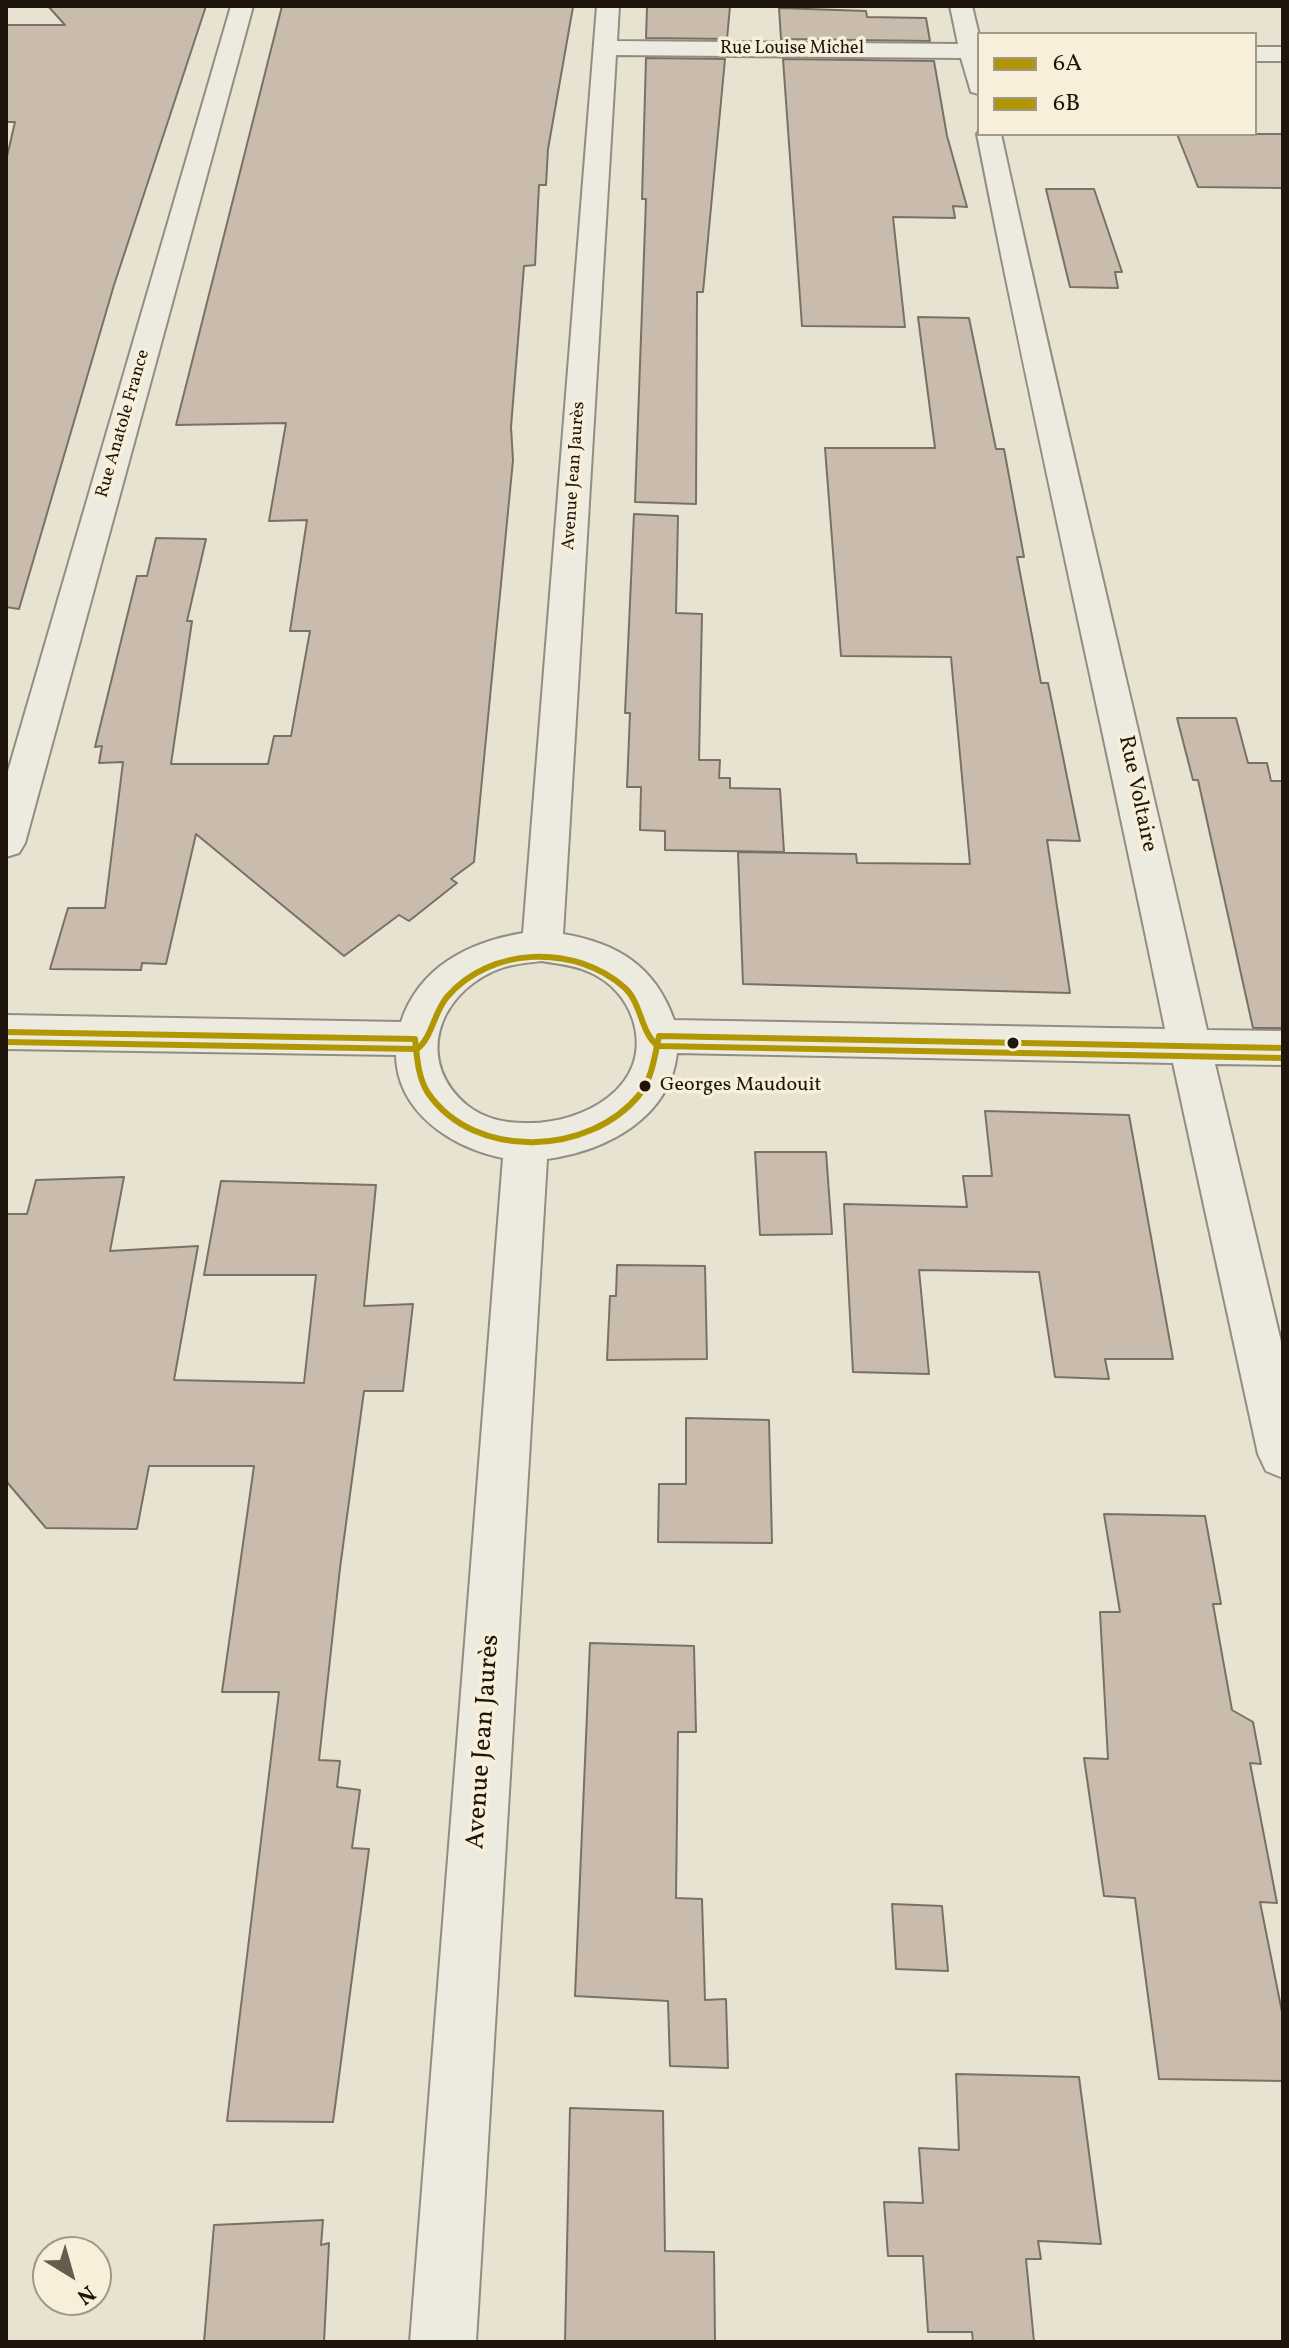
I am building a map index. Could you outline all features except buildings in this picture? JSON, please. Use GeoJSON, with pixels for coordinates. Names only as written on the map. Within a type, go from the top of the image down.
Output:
{"type":"FeatureCollection","features":[{"type":"Feature","properties":{"kind":"street","name":"Rue Anatole France"},"geometry":{"type":"LineString","coordinates":[[6,843],[242,6]]}},
{"type":"Feature","properties":{"kind":"street","name":"Avenue Jean Jaurès"},"geometry":{"type":"LineString","coordinates":[[542,946],[608,6]]}},
{"type":"Feature","properties":{"kind":"street"},"geometry":{"type":"LineString","coordinates":[[961,6],[975,51]]}},
{"type":"Feature","properties":{"kind":"street","name":"Rue Louise Michel"},"geometry":{"type":"LineString","coordinates":[[605,48],[975,51]]}},
{"type":"Feature","properties":{"kind":"street"},"geometry":{"type":"LineString","coordinates":[[1257,54],[1283,54]]}},
{"type":"Feature","properties":{"kind":"street","name":"Rue Voltaire"},"geometry":{"type":"LineString","coordinates":[[989,136],[1032,343],[1283,1454]]}},
{"type":"Feature","properties":{"kind":"street"},"geometry":{"type":"LineString","coordinates":[[542,946],[577,951],[608,963],[633,982],[651,1007],[659,1036],[654,1068],[636,1099],[606,1123],[568,1139],[526,1143],[488,1136],[456,1121],[431,1097],[417,1069],[415,1039],[425,1009],[445,983],[473,963],[495,955],[542,946]]}},
{"type":"Feature","properties":{"kind":"street"},"geometry":{"type":"LineString","coordinates":[[6,1032],[415,1039]]}},
{"type":"Feature","properties":{"kind":"street"},"geometry":{"type":"LineString","coordinates":[[659,1036],[1283,1048]]}},
{"type":"Feature","properties":{"kind":"street","name":"Avenue Jean Jaurès"},"geometry":{"type":"LineString","coordinates":[[443,2342],[526,1143]]}},
{"type":"Feature","properties":{"kind":"transit line","name":"6B"},"geometry":{"type":"LineString","coordinates":[[6,1042],[417,1049],[424,1044],[444,1000],[466,979],[487,967],[536,957],[561,958],[585,964],[607,975],[631,995],[649,1036],[658,1046],[1283,1058]]}},
{"type":"Feature","properties":{"kind":"transit line","name":"6A"},"geometry":{"type":"LineString","coordinates":[[6,1032],[415,1039],[418,1067],[425,1087],[448,1115],[473,1131],[502,1140],[533,1143],[564,1139],[594,1130],[619,1115],[644,1087],[659,1036],[1283,1048]]}},
{"type":"Feature","properties":{"kind":"place","name":"Georges Maudouit"},"geometry":{"type":"Point","coordinates":[645,1086]}}]}
